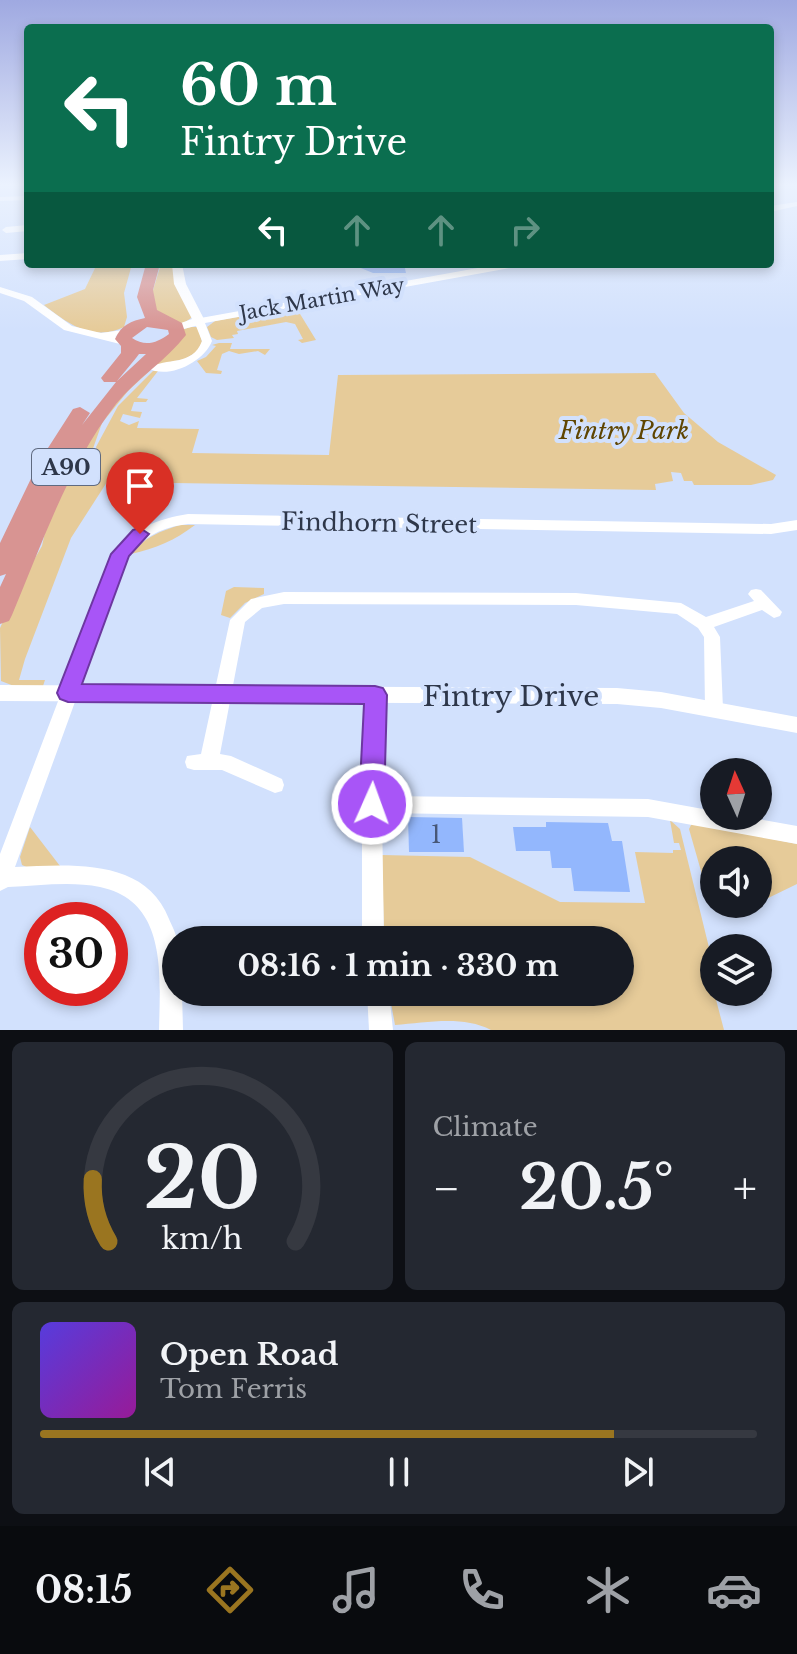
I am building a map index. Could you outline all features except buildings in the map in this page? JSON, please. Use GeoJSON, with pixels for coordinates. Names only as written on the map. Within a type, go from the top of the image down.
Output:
{"type":"FeatureCollection","features":[{"type":"Feature","properties":{"kind":"highway","name":"A90"},"geometry":{"type":"LineString","coordinates":[[0,568],[68,430],[126,362],[131,351],[127,337],[134,319],[131,289],[139,268]]}},
{"type":"Feature","properties":{"kind":"highway"},"geometry":{"type":"LineString","coordinates":[[151,268],[144,298],[153,317],[170,331]]}},
{"type":"Feature","properties":{"kind":"highway"},"geometry":{"type":"LineString","coordinates":[[142,323],[170,331],[149,348],[127,337],[142,323]]}},
{"type":"Feature","properties":{"kind":"highway","name":"A90"},"geometry":{"type":"LineString","coordinates":[[0,615],[82,435],[170,331]]}},
{"type":"Feature","properties":{"kind":"street"},"geometry":{"type":"LineString","coordinates":[[0,258],[24,256]]}},
{"type":"Feature","properties":{"kind":"street"},"geometry":{"type":"LineString","coordinates":[[154,368],[180,364],[200,355],[207,341],[180,284],[178,268]]}},
{"type":"Feature","properties":{"kind":"street","name":"Jack Martin Way"},"geometry":{"type":"LineString","coordinates":[[170,331],[199,321],[494,268]]}},
{"type":"Feature","properties":{"kind":"street"},"geometry":{"type":"LineString","coordinates":[[0,290],[28,299],[68,328],[101,336],[127,337]]}},
{"type":"Feature","properties":{"kind":"street","name":"Findhorn Street"},"geometry":{"type":"LineString","coordinates":[[1,879],[121,554],[140,534],[173,521],[771,529],[797,525]]}},
{"type":"Feature","properties":{"kind":"street"},"geometry":{"type":"LineString","coordinates":[[275,785],[224,762],[201,762],[222,694],[238,620],[246,610],[269,599],[576,599],[665,606],[693,615],[704,624],[712,637],[714,709]]}},
{"type":"Feature","properties":{"kind":"street"},"geometry":{"type":"LineString","coordinates":[[704,624],[765,603]]}},
{"type":"Feature","properties":{"kind":"street","name":"Fintry Drive"},"geometry":{"type":"LineString","coordinates":[[0,693],[617,696],[714,709],[797,725]]}},
{"type":"Feature","properties":{"kind":"street"},"geometry":{"type":"LineString","coordinates":[[373,926],[375,695]]}},
{"type":"Feature","properties":{"kind":"street"},"geometry":{"type":"LineString","coordinates":[[372,804],[648,808],[797,835]]}},
{"type":"Feature","properties":{"kind":"street"},"geometry":{"type":"LineString","coordinates":[[1,879],[101,877],[129,888],[150,903],[165,930],[171,965],[171,1030]]}},
{"type":"Feature","properties":{"kind":"street"},"geometry":{"type":"LineString","coordinates":[[379,1006],[381,1030]]}},
{"type":"Feature","properties":{"kind":"green space"},"geometry":{"type":"Polygon","coordinates":[[[95,268],[131,268],[124,293],[127,317],[124,327],[102,333],[91,332],[62,319],[44,305],[85,289],[95,268]]]}},
{"type":"Feature","properties":{"kind":"green space"},"geometry":{"type":"Polygon","coordinates":[[[160,268],[175,268],[192,317],[179,324],[173,323],[150,300],[160,268]]]}},
{"type":"Feature","properties":{"kind":"green space"},"geometry":{"type":"Polygon","coordinates":[[[297,309],[316,340],[302,343],[298,340],[303,339],[295,324],[286,322],[237,331],[238,334],[232,335],[234,338],[217,340],[211,337],[207,327],[215,321],[297,309]]]}},
{"type":"Feature","properties":{"kind":"green space","name":"Fintry Park"},"geometry":{"type":"Polygon","coordinates":[[[198,327],[202,342],[198,351],[185,359],[156,365],[128,391],[102,423],[90,457],[73,479],[94,456],[99,456],[96,447],[118,406],[153,371],[158,371],[137,398],[148,399],[146,402],[134,402],[131,411],[142,412],[140,418],[123,414],[120,421],[129,425],[139,421],[137,428],[199,429],[192,453],[329,455],[338,375],[655,373],[684,413],[718,442],[776,475],[773,480],[751,485],[694,485],[692,481],[684,481],[681,473],[671,472],[673,481],[655,484],[656,490],[107,482],[71,538],[25,659],[19,680],[45,680],[43,686],[14,686],[1,681],[0,628],[42,546],[47,523],[97,422],[184,329],[198,327]]]}},
{"type":"Feature","properties":{"kind":"green space"},"geometry":{"type":"Polygon","coordinates":[[[232,343],[230,349],[270,349],[265,355],[258,351],[239,354],[229,351],[222,354],[217,370],[222,371],[221,374],[206,373],[197,361],[206,357],[216,346],[212,345],[232,343]]]}},
{"type":"Feature","properties":{"kind":"green space"},"geometry":{"type":"Polygon","coordinates":[[[180,525],[195,525],[164,543],[131,554],[147,539],[180,525]]]}},
{"type":"Feature","properties":{"kind":"green space"},"geometry":{"type":"Polygon","coordinates":[[[234,587],[264,588],[264,594],[245,603],[230,618],[221,615],[226,591],[234,587]]]}},
{"type":"Feature","properties":{"kind":"green space"},"geometry":{"type":"Polygon","coordinates":[[[670,820],[680,829],[706,934],[700,934],[700,1006],[718,1006],[724,1030],[491,1030],[456,1021],[395,1025],[392,1006],[634,1006],[634,926],[384,926],[382,855],[470,857],[560,902],[645,903],[635,852],[673,853],[673,850],[681,850],[679,843],[674,843],[670,820]]]}},
{"type":"Feature","properties":{"kind":"green space"},"geometry":{"type":"Polygon","coordinates":[[[692,823],[700,825],[700,830],[727,830],[797,844],[797,884],[772,896],[772,846],[700,846],[700,868],[689,829],[692,823]]]}},
{"type":"Feature","properties":{"kind":"green space"},"geometry":{"type":"Polygon","coordinates":[[[30,827],[60,866],[31,869],[22,865],[20,857],[30,827]]]}},
{"type":"Feature","properties":{"kind":"route"},"geometry":{"type":"LineString","coordinates":[[140,534],[121,554],[68,693],[375,695],[372,804]]}}]}
